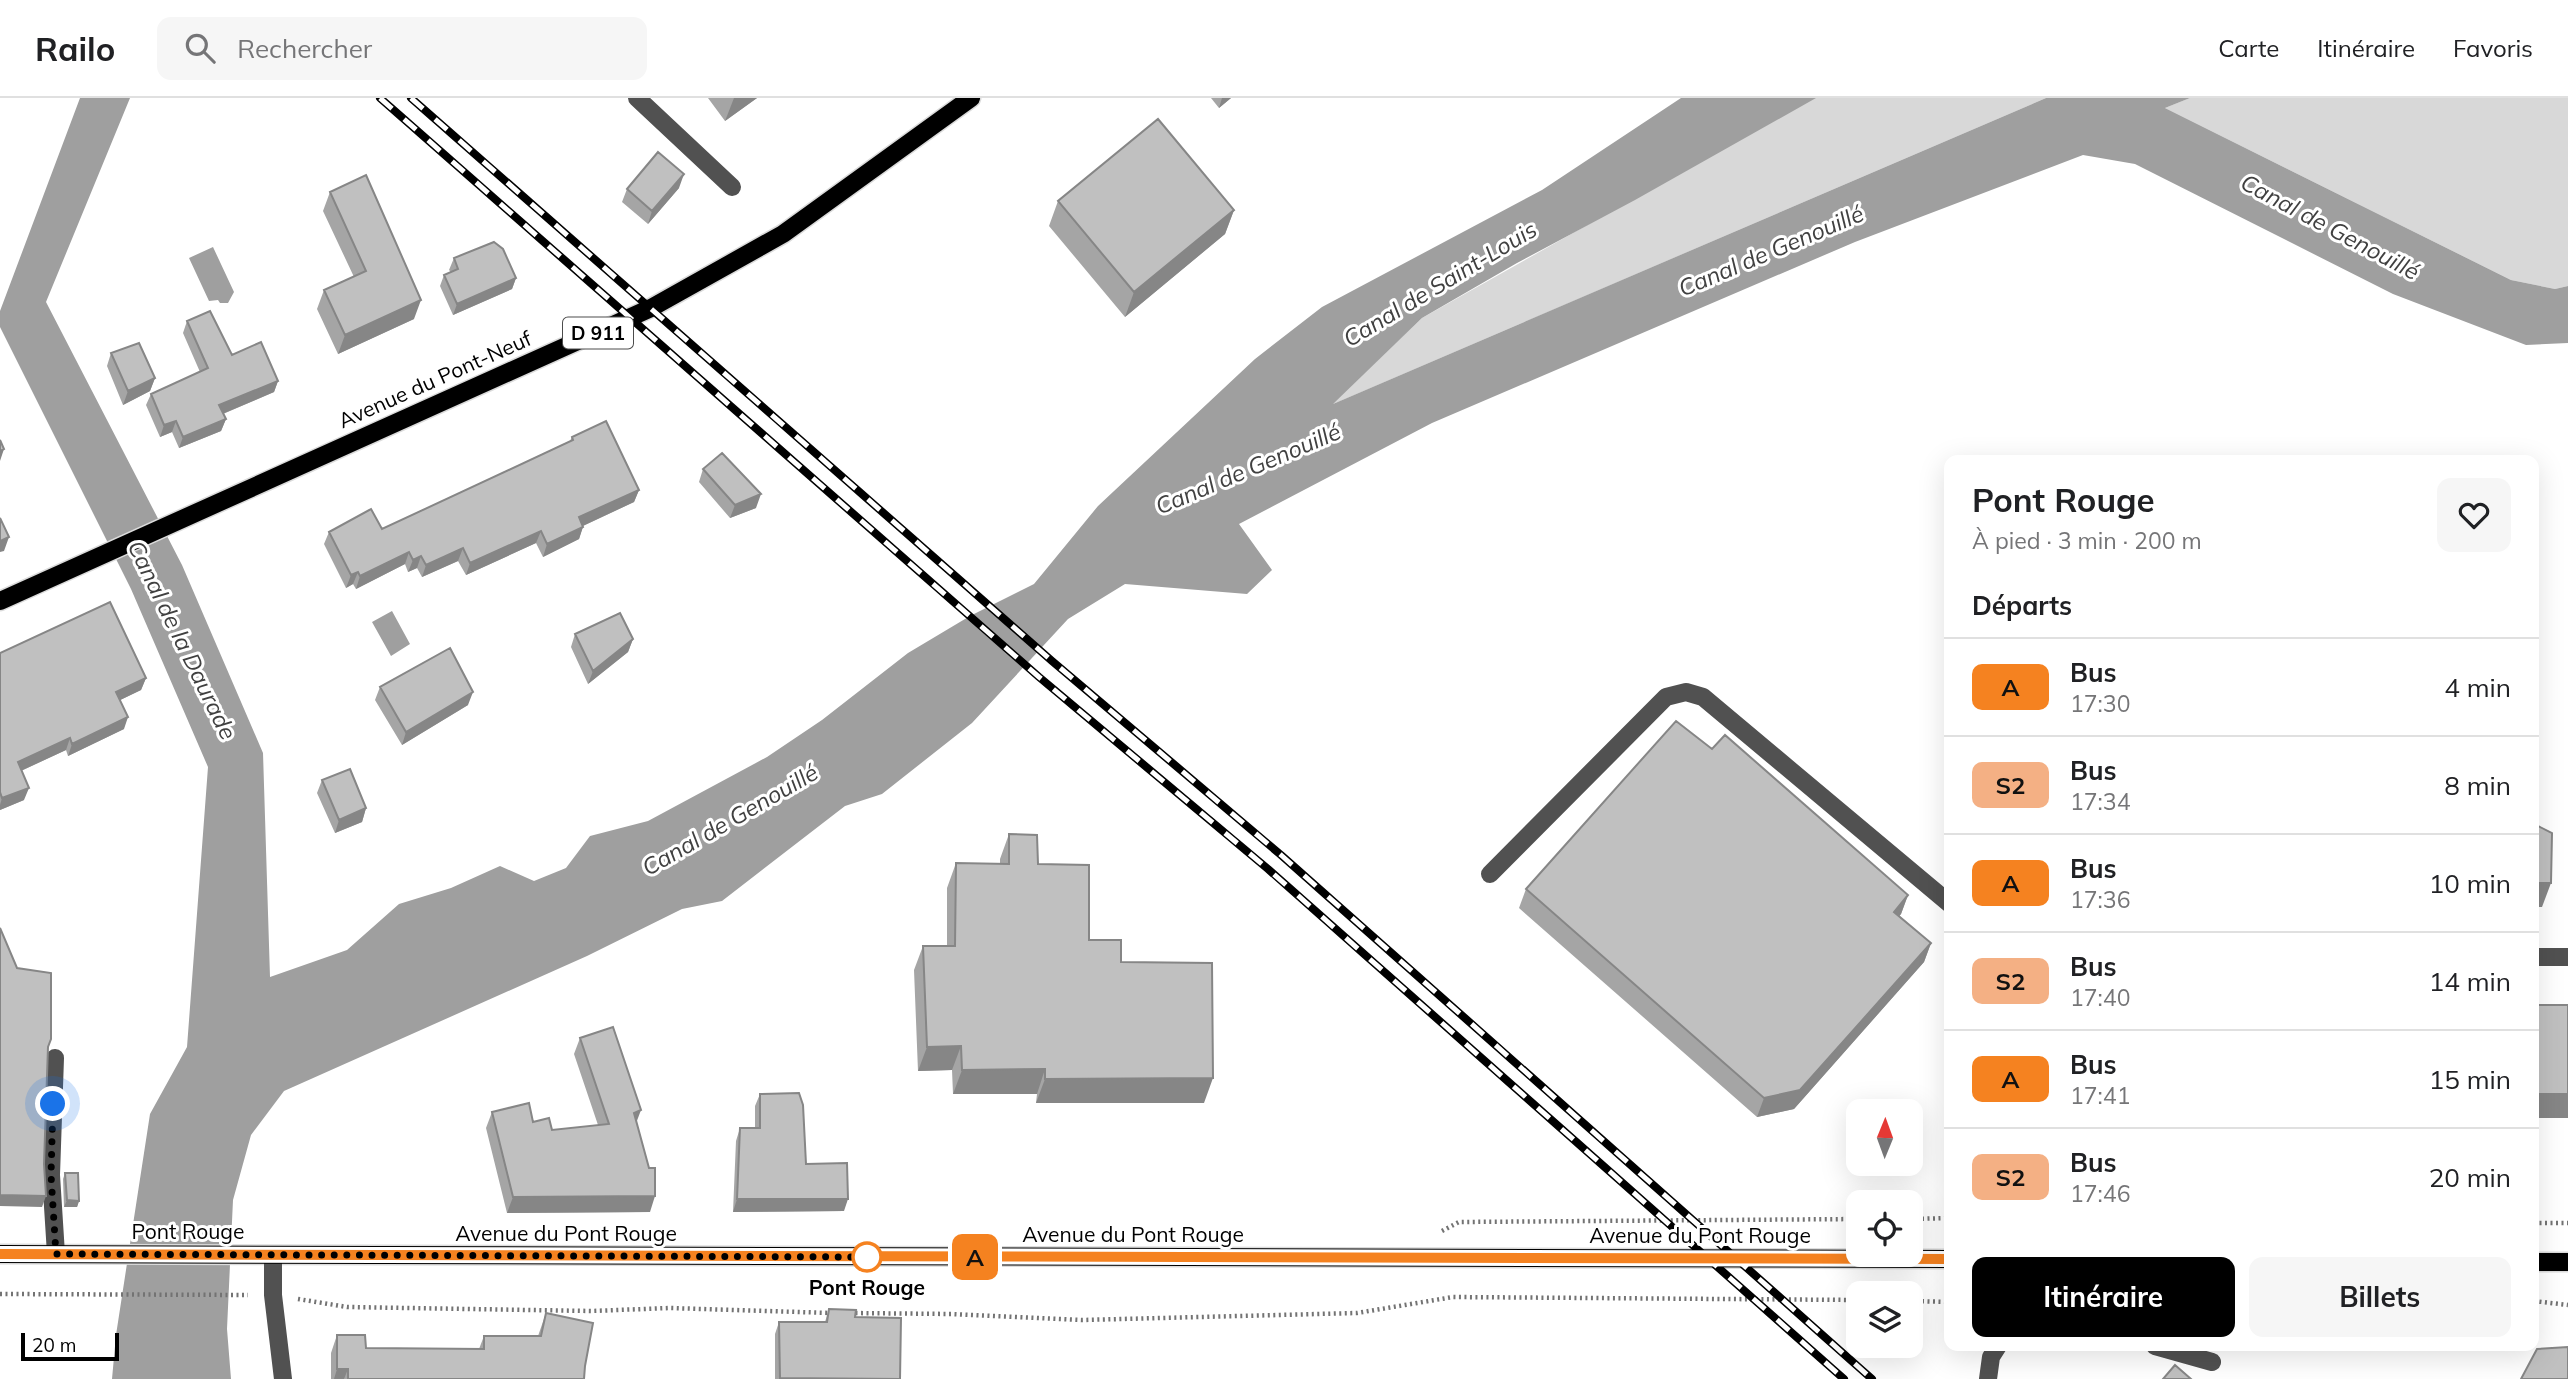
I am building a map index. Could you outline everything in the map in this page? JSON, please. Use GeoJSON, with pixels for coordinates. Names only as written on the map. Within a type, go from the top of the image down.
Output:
{"type":"FeatureCollection","features":[{"type":"Feature","properties":{"kind":"main road","name":"Avenue du Pont-Neuf"},"geometry":{"type":"LineString","coordinates":[[0,601],[651,308],[783,234],[971,98]]}},
{"type":"Feature","properties":{"kind":"main road","name":"Pont Rouge"},"geometry":{"type":"LineString","coordinates":[[0,1254],[273,1255]]}},
{"type":"Feature","properties":{"kind":"main road","name":"Avenue du Pont Rouge"},"geometry":{"type":"LineString","coordinates":[[273,1255],[1944,1259]]}},
{"type":"Feature","properties":{"kind":"main road"},"geometry":{"type":"LineString","coordinates":[[2539,1262],[2568,1262]]}},
{"type":"Feature","properties":{"kind":"lane"},"geometry":{"type":"LineString","coordinates":[[638,98],[732,187]]}},
{"type":"Feature","properties":{"kind":"lane"},"geometry":{"type":"LineString","coordinates":[[1490,874],[1666,697],[1686,692],[1703,697],[1944,899]]}},
{"type":"Feature","properties":{"kind":"lane"},"geometry":{"type":"LineString","coordinates":[[2539,957],[2568,957]]}},
{"type":"Feature","properties":{"kind":"lane"},"geometry":{"type":"LineString","coordinates":[[55,1058],[51,1175],[56,1254]]}},
{"type":"Feature","properties":{"kind":"lane"},"geometry":{"type":"LineString","coordinates":[[273,1255],[273,1295],[283,1379]]}},
{"type":"Feature","properties":{"kind":"lane"},"geometry":{"type":"LineString","coordinates":[[1988,1379],[1991,1357],[1995,1351]]}},
{"type":"Feature","properties":{"kind":"lane"},"geometry":{"type":"LineString","coordinates":[[2172,1351],[2211,1362]]}},
{"type":"Feature","properties":{"kind":"path"},"geometry":{"type":"LineString","coordinates":[[1923,1219],[1944,1218]]}},
{"type":"Feature","properties":{"kind":"path"},"geometry":{"type":"LineString","coordinates":[[1438,1234],[1459,1222],[1846,1219]]}},
{"type":"Feature","properties":{"kind":"path"},"geometry":{"type":"LineString","coordinates":[[2539,1223],[2568,1223]]}},
{"type":"Feature","properties":{"kind":"path"},"geometry":{"type":"LineString","coordinates":[[1,1294],[273,1295],[347,1307],[591,1311],[670,1308],[951,1314],[1082,1320],[1357,1313],[1453,1297],[1846,1300]]}},
{"type":"Feature","properties":{"kind":"path"},"geometry":{"type":"LineString","coordinates":[[1923,1301],[1944,1302]]}},
{"type":"Feature","properties":{"kind":"path"},"geometry":{"type":"LineString","coordinates":[[2539,1302],[2568,1305]]}},
{"type":"Feature","properties":{"kind":"shaded area"},"geometry":{"type":"Polygon","coordinates":[[[1813,98],[2046,98],[1331,405],[1422,318],[1813,98]]]}},
{"type":"Feature","properties":{"kind":"shaded area"},"geometry":{"type":"Polygon","coordinates":[[[2190,98],[2568,98],[2568,286],[2555,289],[2511,280],[2165,108],[2190,98]]]}},
{"type":"Feature","properties":{"kind":"water"},"geometry":{"type":"Polygon","coordinates":[[[80,98],[130,98],[46,302],[182,565],[263,753],[270,977],[347,950],[399,904],[451,888],[500,866],[534,881],[566,868],[590,836],[648,821],[767,757],[822,720],[908,653],[970,616],[1034,584],[1098,506],[1255,359],[1322,307],[1542,190],[1681,98],[1816,98],[1422,318],[1333,404],[2046,98],[2190,98],[2165,108],[2511,280],[2555,289],[2568,286],[2568,343],[2526,345],[2393,294],[2135,164],[2083,155],[1855,242],[1432,423],[1239,524],[1272,570],[1247,594],[1125,584],[1068,619],[972,723],[882,794],[845,806],[722,901],[682,909],[587,956],[284,1091],[251,1135],[233,1200],[227,1329],[231,1379],[112,1379],[116,1335],[150,1114],[187,1047],[208,767],[131,589],[0,327],[0,311],[80,98]]]}},
{"type":"Feature","properties":{"kind":"water"},"geometry":{"type":"Polygon","coordinates":[[[213,247],[234,292],[228,303],[209,301],[189,258],[213,247]]]}},
{"type":"Feature","properties":{"kind":"water"},"geometry":{"type":"Polygon","coordinates":[[[392,611],[410,644],[391,656],[372,622],[392,611]]]}},
{"type":"Feature","properties":{"kind":"building"},"geometry":{"type":"Polygon","coordinates":[[[1158,119],[1234,210],[1134,292],[1058,201],[1158,119]]]}},
{"type":"Feature","properties":{"kind":"building"},"geometry":{"type":"Polygon","coordinates":[[[658,152],[684,174],[652,211],[627,189],[658,152]]]}},
{"type":"Feature","properties":{"kind":"building"},"geometry":{"type":"Polygon","coordinates":[[[366,175],[421,300],[345,335],[324,290],[366,271],[330,192],[366,175]]]}},
{"type":"Feature","properties":{"kind":"building"},"geometry":{"type":"Polygon","coordinates":[[[494,242],[503,249],[516,278],[457,304],[444,275],[458,269],[454,258],[494,242]]]}},
{"type":"Feature","properties":{"kind":"building"},"geometry":{"type":"Polygon","coordinates":[[[210,311],[232,355],[261,342],[278,381],[219,405],[226,419],[183,437],[176,421],[164,425],[151,394],[208,368],[187,321],[210,311]]]}},
{"type":"Feature","properties":{"kind":"building"},"geometry":{"type":"Polygon","coordinates":[[[139,343],[155,378],[128,391],[111,353],[139,343]]]}},
{"type":"Feature","properties":{"kind":"building"},"geometry":{"type":"Polygon","coordinates":[[[606,421],[639,490],[579,517],[583,527],[547,544],[541,531],[470,563],[463,548],[426,565],[421,556],[413,560],[409,552],[360,576],[358,572],[351,575],[329,532],[371,509],[382,529],[573,440],[572,437],[606,421]]]}},
{"type":"Feature","properties":{"kind":"building"},"geometry":{"type":"Polygon","coordinates":[[[722,453],[761,494],[735,505],[703,469],[722,453]]]}},
{"type":"Feature","properties":{"kind":"building"},"geometry":{"type":"Polygon","coordinates":[[[0,518],[9,537],[0,541],[0,518]]]}},
{"type":"Feature","properties":{"kind":"building"},"geometry":{"type":"Polygon","coordinates":[[[110,602],[146,678],[116,692],[128,717],[72,744],[70,738],[18,762],[29,788],[2,798],[0,653],[110,602]]]}},
{"type":"Feature","properties":{"kind":"building"},"geometry":{"type":"Polygon","coordinates":[[[620,613],[633,639],[593,671],[575,634],[620,613]]]}},
{"type":"Feature","properties":{"kind":"building"},"geometry":{"type":"Polygon","coordinates":[[[450,648],[473,692],[406,732],[380,687],[450,648]]]}},
{"type":"Feature","properties":{"kind":"building"},"geometry":{"type":"Polygon","coordinates":[[[1676,721],[1712,749],[1725,735],[1908,895],[1894,912],[1931,943],[1800,1090],[1764,1098],[1526,889],[1676,721]]]}},
{"type":"Feature","properties":{"kind":"building"},"geometry":{"type":"Polygon","coordinates":[[[350,769],[366,808],[339,820],[322,780],[350,769]]]}},
{"type":"Feature","properties":{"kind":"building"},"geometry":{"type":"Polygon","coordinates":[[[2539,826],[2552,833],[2551,883],[2539,883],[2539,826]]]}},
{"type":"Feature","properties":{"kind":"building"},"geometry":{"type":"Polygon","coordinates":[[[1009,834],[1037,835],[1038,864],[1089,865],[1089,940],[1121,940],[1121,962],[1212,963],[1213,1078],[1045,1079],[1045,1069],[962,1070],[961,1046],[927,1047],[923,946],[955,946],[956,863],[1009,864],[1009,834]]]}},
{"type":"Feature","properties":{"kind":"building"},"geometry":{"type":"Polygon","coordinates":[[[0,928],[17,968],[51,973],[51,1039],[48,1047],[44,1164],[46,1196],[0,1195],[0,928]]]}},
{"type":"Feature","properties":{"kind":"building"},"geometry":{"type":"Polygon","coordinates":[[[2539,1005],[2568,1005],[2568,1094],[2539,1094],[2539,1005]]]}},
{"type":"Feature","properties":{"kind":"building"},"geometry":{"type":"Polygon","coordinates":[[[613,1027],[641,1110],[634,1113],[649,1168],[655,1168],[655,1196],[513,1197],[492,1112],[529,1103],[533,1122],[549,1118],[552,1130],[609,1124],[580,1038],[613,1027]]]}},
{"type":"Feature","properties":{"kind":"building"},"geometry":{"type":"Polygon","coordinates":[[[799,1093],[803,1105],[806,1164],[847,1163],[848,1199],[737,1199],[740,1128],[760,1128],[760,1094],[799,1093]]]}},
{"type":"Feature","properties":{"kind":"building"},"geometry":{"type":"Polygon","coordinates":[[[65,1173],[78,1173],[79,1201],[67,1200],[65,1173]]]}},
{"type":"Feature","properties":{"kind":"building"},"geometry":{"type":"Polygon","coordinates":[[[829,1309],[856,1310],[855,1317],[901,1318],[900,1379],[780,1378],[779,1322],[827,1322],[829,1309]]]}},
{"type":"Feature","properties":{"kind":"building"},"geometry":{"type":"Polygon","coordinates":[[[546,1313],[593,1323],[584,1379],[348,1379],[348,1369],[337,1369],[337,1335],[365,1335],[366,1348],[484,1349],[484,1336],[541,1336],[546,1313]]]}},
{"type":"Feature","properties":{"kind":"building"},"geometry":{"type":"Polygon","coordinates":[[[2568,1347],[2568,1379],[2521,1379],[2539,1349],[2568,1347]]]}},
{"type":"Feature","properties":{"kind":"building"},"geometry":{"type":"Polygon","coordinates":[[[2175,1365],[2191,1379],[2163,1379],[2175,1365]]]}},
{"type":"Feature","properties":{"kind":"railway"},"geometry":{"type":"LineString","coordinates":[[380,98],[1039,677],[1268,869],[1844,1379]]}},
{"type":"Feature","properties":{"kind":"railway"},"geometry":{"type":"LineString","coordinates":[[411,98],[1052,661],[1281,855],[1872,1379]]}},
{"type":"Feature","properties":{"kind":"bus line","name":"A"},"geometry":{"type":"LineString","coordinates":[[0,1254],[1944,1259]]}},
{"type":"Feature","properties":{"kind":"place","name":"Pont Rouge"},"geometry":{"type":"Point","coordinates":[867,1257]}},
{"type":"Feature","properties":{"kind":"route"},"geometry":{"type":"LineString","coordinates":[[53,1104],[51,1175],[56,1254],[867,1257]]}},
{"type":"Feature","properties":{"kind":"water label","name":"Canal de Genouillé"},"geometry":{"type":"Point","coordinates":[2330,227]}},
{"type":"Feature","properties":{"kind":"water label","name":"Canal de Genouillé"},"geometry":{"type":"Point","coordinates":[1771,251]}},
{"type":"Feature","properties":{"kind":"water label","name":"Canal de Saint-Louis"},"geometry":{"type":"Point","coordinates":[1440,284]}},
{"type":"Feature","properties":{"kind":"water label","name":"Canal de Genouillé"},"geometry":{"type":"Point","coordinates":[1248,469]}},
{"type":"Feature","properties":{"kind":"water label","name":"Canal de la Daurade"},"geometry":{"type":"Point","coordinates":[182,640]}},
{"type":"Feature","properties":{"kind":"water label","name":"Canal de Genouillé"},"geometry":{"type":"Point","coordinates":[730,820]}}]}
